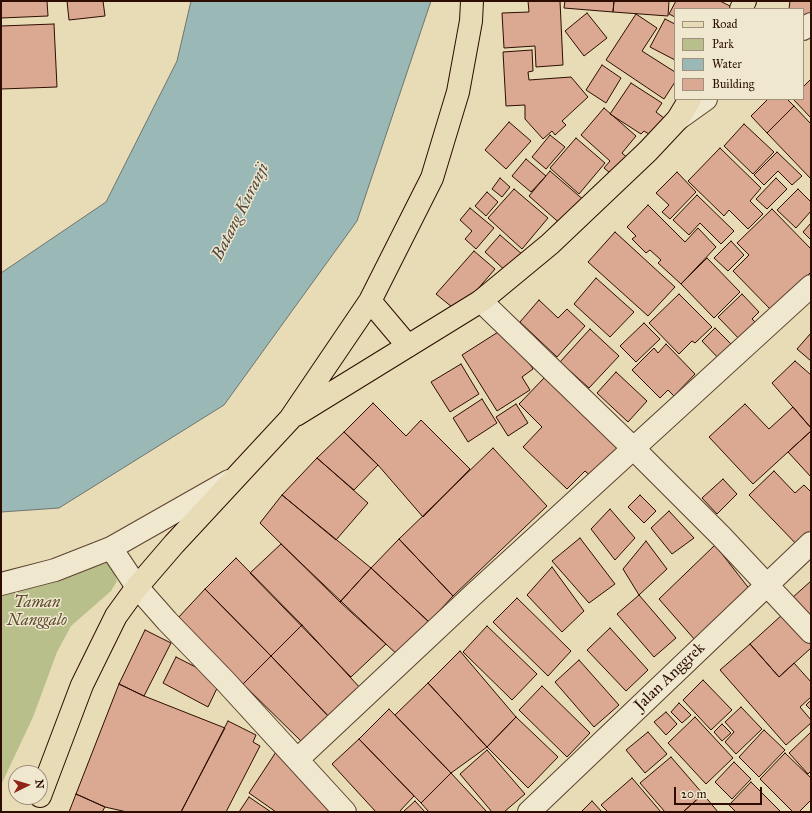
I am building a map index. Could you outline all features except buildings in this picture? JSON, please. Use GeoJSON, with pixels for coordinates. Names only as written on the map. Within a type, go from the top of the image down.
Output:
{"type":"FeatureCollection","features":[{"type":"Feature","properties":{"kind":"main road"},"geometry":{"type":"LineString","coordinates":[[48,775],[82,685],[97,651],[116,616],[137,587],[232,479],[290,418],[370,301],[432,178],[458,92],[471,21],[472,1]]}},
{"type":"Feature","properties":{"kind":"main road"},"geometry":{"type":"LineString","coordinates":[[290,418],[481,300],[550,244],[648,151],[678,119],[689,100]]}},
{"type":"Feature","properties":{"kind":"main road"},"geometry":{"type":"LineString","coordinates":[[370,301],[408,346]]}},
{"type":"Feature","properties":{"kind":"street"},"geometry":{"type":"LineString","coordinates":[[678,119],[705,100]]}},
{"type":"Feature","properties":{"kind":"street"},"geometry":{"type":"LineString","coordinates":[[298,759],[474,594],[811,286]]}},
{"type":"Feature","properties":{"kind":"street"},"geometry":{"type":"LineString","coordinates":[[481,300],[634,449],[811,632]]}},
{"type":"Feature","properties":{"kind":"street"},"geometry":{"type":"LineString","coordinates":[[1,584],[55,570],[111,548],[232,479]]}},
{"type":"Feature","properties":{"kind":"street","name":"Jalan Anggrek"},"geometry":{"type":"LineString","coordinates":[[529,812],[766,584],[811,543]]}},
{"type":"Feature","properties":{"kind":"street"},"geometry":{"type":"LineString","coordinates":[[111,548],[137,587],[167,621],[298,759],[345,812]]}},
{"type":"Feature","properties":{"kind":"green space","name":"Taman Nanggalo"},"geometry":{"type":"Polygon","coordinates":[[[106,550],[117,581],[111,591],[71,626],[57,652],[33,717],[10,765],[8,765],[8,770],[1,785],[1,584],[106,550]]]}},
{"type":"Feature","properties":{"kind":"water","name":"Batang Kuranji"},"geometry":{"type":"Polygon","coordinates":[[[191,1],[431,1],[357,221],[224,405],[59,508],[1,512],[1,273],[106,202],[177,61],[191,1]]]}}]}
